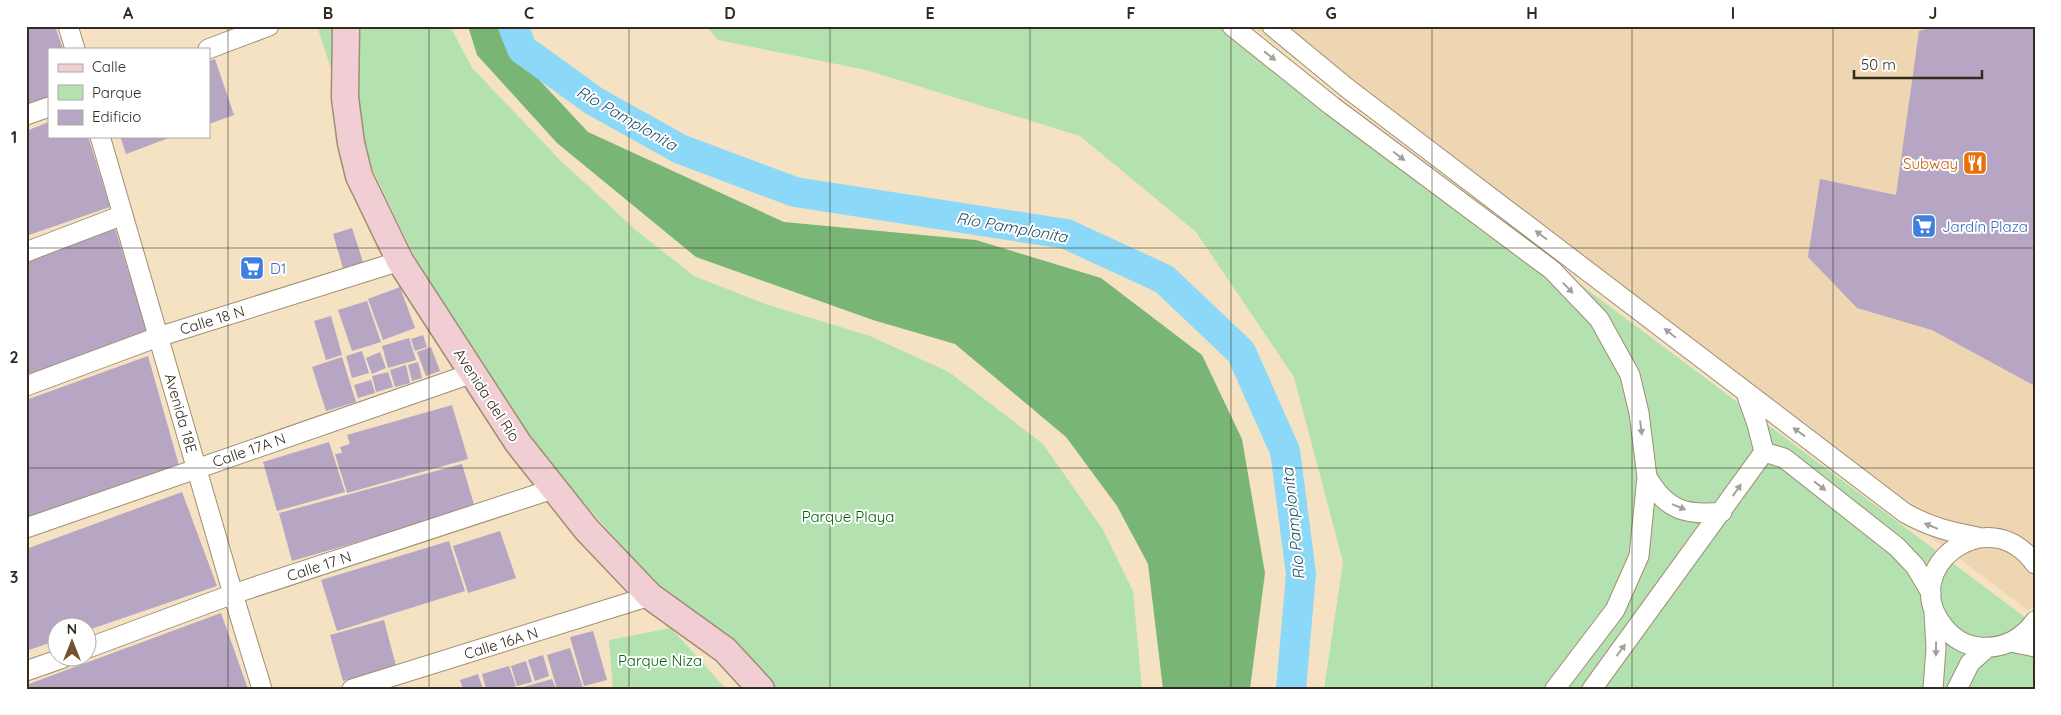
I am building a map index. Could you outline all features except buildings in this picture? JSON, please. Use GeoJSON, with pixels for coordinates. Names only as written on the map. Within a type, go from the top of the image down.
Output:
{"type":"FeatureCollection","features":[{"type":"Feature","properties":{"kind":"main road","name":"Avenida del Río"},"geometry":{"type":"LineString","coordinates":[[346,26],[345,98],[351,142],[360,176],[400,261],[518,442],[587,530],[650,596],[725,650],[762,689]]}},
{"type":"Feature","properties":{"kind":"street"},"geometry":{"type":"LineString","coordinates":[[68,26],[75,48]]}},
{"type":"Feature","properties":{"kind":"street"},"geometry":{"type":"LineString","coordinates":[[210,48],[269,26]]}},
{"type":"Feature","properties":{"kind":"street"},"geometry":{"type":"LineString","coordinates":[[1232,26],[1332,106],[1552,270],[1599,319],[1630,375],[1639,414],[1647,477],[1639,556],[1615,610],[1555,689]]}},
{"type":"Feature","properties":{"kind":"street"},"geometry":{"type":"LineString","coordinates":[[1272,26],[1347,88],[1905,513],[1927,525],[1944,531],[2007,540],[2018,547],[2035,564]]}},
{"type":"Feature","properties":{"kind":"street"},"geometry":{"type":"LineString","coordinates":[[1291,73],[1305,67],[1310,56]]}},
{"type":"Feature","properties":{"kind":"street"},"geometry":{"type":"LineString","coordinates":[[1332,106],[1329,100],[1330,94],[1335,88],[1341,86],[1347,88]]}},
{"type":"Feature","properties":{"kind":"street"},"geometry":{"type":"LineString","coordinates":[[26,115],[48,107]]}},
{"type":"Feature","properties":{"kind":"street","name":"Avenida 18E"},"geometry":{"type":"LineString","coordinates":[[101,138],[232,594],[262,689]]}},
{"type":"Feature","properties":{"kind":"street"},"geometry":{"type":"LineString","coordinates":[[26,252],[123,215]]}},
{"type":"Feature","properties":{"kind":"street","name":"Calle 18 N"},"geometry":{"type":"LineString","coordinates":[[26,386],[158,337],[400,261]]}},
{"type":"Feature","properties":{"kind":"street","name":"Calle 17A N"},"geometry":{"type":"LineString","coordinates":[[26,528],[473,373]]}},
{"type":"Feature","properties":{"kind":"street"},"geometry":{"type":"LineString","coordinates":[[1592,689],[1764,452],[1746,393]]}},
{"type":"Feature","properties":{"kind":"street"},"geometry":{"type":"LineString","coordinates":[[1764,452],[1784,458],[1897,547],[1915,566],[1932,601],[1938,620],[1954,637],[1975,647],[1987,648],[2011,642],[2024,634],[2035,621]]}},
{"type":"Feature","properties":{"kind":"street"},"geometry":{"type":"LineString","coordinates":[[1647,477],[1660,496],[1677,508],[1700,514],[1722,512]]}},
{"type":"Feature","properties":{"kind":"street","name":"Calle 17 N"},"geometry":{"type":"LineString","coordinates":[[98,644],[232,594],[553,489]]}},
{"type":"Feature","properties":{"kind":"street"},"geometry":{"type":"LineString","coordinates":[[1933,689],[1936,648],[1932,601],[1933,578],[1939,563],[1950,551],[1963,542],[1978,537]]}},
{"type":"Feature","properties":{"kind":"street","name":"Calle 16A N"},"geometry":{"type":"LineString","coordinates":[[352,689],[650,596]]}},
{"type":"Feature","properties":{"kind":"street"},"geometry":{"type":"LineString","coordinates":[[2011,642],[2035,647]]}},
{"type":"Feature","properties":{"kind":"street"},"geometry":{"type":"LineString","coordinates":[[1957,689],[1970,663],[1987,648]]}},
{"type":"Feature","properties":{"kind":"street"},"geometry":{"type":"LineString","coordinates":[[26,672],[48,664]]}},
{"type":"Feature","properties":{"kind":"shaded area","name":"Jardín Plaza"},"geometry":{"type":"Polygon","coordinates":[[[1251,26],[2035,26],[2035,602],[2029,611],[1251,26]]]}},
{"type":"Feature","properties":{"kind":"green space"},"geometry":{"type":"Polygon","coordinates":[[[317,26],[339,26],[339,94],[317,26]]]}},
{"type":"Feature","properties":{"kind":"green space","name":"Parque Playa"},"geometry":{"type":"Polygon","coordinates":[[[356,26],[450,26],[472,68],[561,161],[638,232],[694,276],[765,304],[870,336],[949,372],[1043,444],[1103,530],[1133,591],[1142,689],[776,689],[716,628],[651,580],[540,452],[420,268],[371,166],[354,101],[356,26]]]}},
{"type":"Feature","properties":{"kind":"green space"},"geometry":{"type":"Polygon","coordinates":[[[468,26],[504,26],[515,54],[588,132],[784,222],[976,240],[1101,278],[1202,355],[1242,439],[1265,573],[1250,689],[1163,689],[1148,564],[1117,506],[1066,437],[955,344],[873,320],[696,257],[557,143],[477,55],[468,26]]]}},
{"type":"Feature","properties":{"kind":"green space"},"geometry":{"type":"Polygon","coordinates":[[[706,26],[1235,26],[2030,621],[2035,615],[2035,689],[1324,689],[1343,562],[1294,377],[1196,232],[1080,136],[866,70],[718,40],[706,26]]]}},
{"type":"Feature","properties":{"kind":"green space","name":"Parque Niza"},"geometry":{"type":"Polygon","coordinates":[[[671,628],[726,689],[613,689],[609,640],[671,628]]]}},
{"type":"Feature","properties":{"kind":"waterway","name":"Río Pamplonita"},"geometry":{"type":"LineString","coordinates":[[513,26],[522,49],[594,101],[680,149],[795,192],[1066,234],[1164,279],[1241,352],[1285,451],[1301,574],[1291,689]]}},
{"type":"Feature","properties":{"kind":"place","name":"Subway"},"geometry":{"type":"Point","coordinates":[1975,163]}},
{"type":"Feature","properties":{"kind":"place","name":"Jardín Plaza"},"geometry":{"type":"Point","coordinates":[1924,226]}},
{"type":"Feature","properties":{"kind":"place","name":"D1"},"geometry":{"type":"Point","coordinates":[252,268]}}]}
